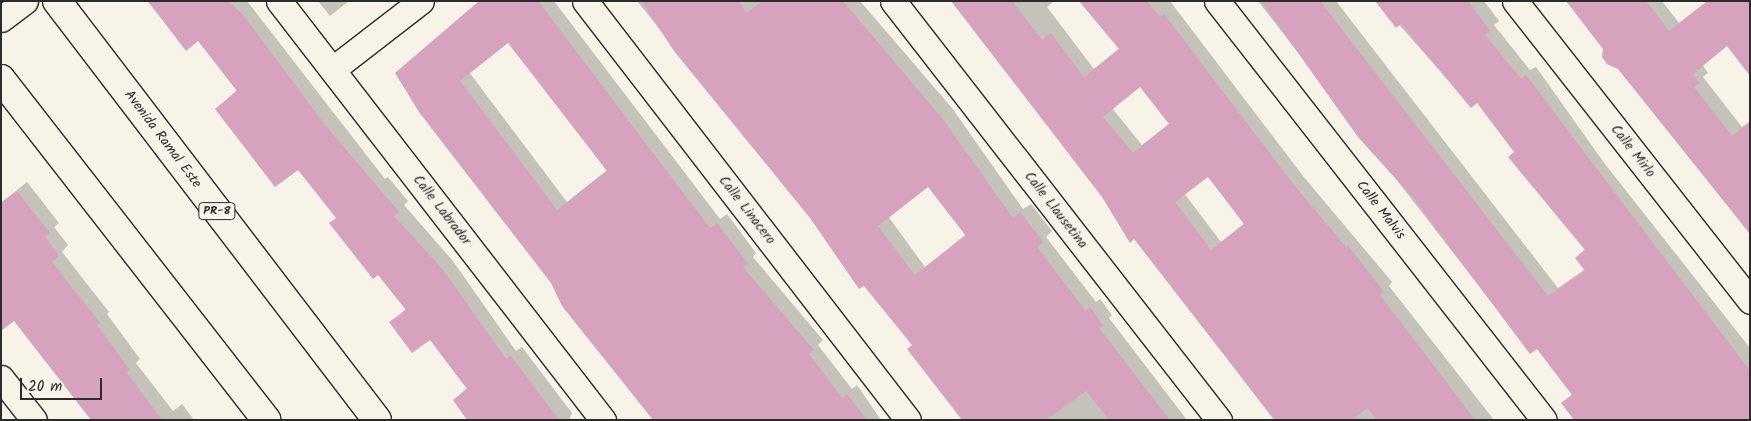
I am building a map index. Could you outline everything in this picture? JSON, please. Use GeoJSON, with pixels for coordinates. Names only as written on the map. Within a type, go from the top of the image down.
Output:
{"type":"FeatureCollection","features":[{"type":"Feature","properties":{"kind":"main road","name":"Avenida Ramal Este"},"geometry":{"type":"LineString","coordinates":[[57,1],[377,420]]}},
{"type":"Feature","properties":{"kind":"main road"},"geometry":{"type":"LineString","coordinates":[[1,78],[266,420]]}},
{"type":"Feature","properties":{"kind":"street"},"geometry":{"type":"LineString","coordinates":[[1,19],[24,1]]}},
{"type":"Feature","properties":{"kind":"street","name":"Calle Labrador"},"geometry":{"type":"LineString","coordinates":[[279,1],[334,69],[603,420]]}},
{"type":"Feature","properties":{"kind":"street"},"geometry":{"type":"LineString","coordinates":[[334,69],[421,1]]}},
{"type":"Feature","properties":{"kind":"street","name":"Calle Linacero"},"geometry":{"type":"LineString","coordinates":[[585,1],[908,420]]}},
{"type":"Feature","properties":{"kind":"street","name":"Calle Llausetina"},"geometry":{"type":"LineString","coordinates":[[893,1],[1219,420]]}},
{"type":"Feature","properties":{"kind":"street","name":"Calle Malvis"},"geometry":{"type":"LineString","coordinates":[[1217,1],[1544,420]]}},
{"type":"Feature","properties":{"kind":"street","name":"Calle Mirlo"},"geometry":{"type":"LineString","coordinates":[[1515,1],[1750,301]]}},
{"type":"Feature","properties":{"kind":"street"},"geometry":{"type":"LineString","coordinates":[[1,378],[34,420]]}},
{"type":"Feature","properties":{"kind":"building"},"geometry":{"type":"Polygon","coordinates":[[[148,1],[229,1],[244,16],[325,125],[399,212],[394,216],[444,271],[506,359],[511,356],[559,420],[467,420],[453,400],[467,389],[430,340],[412,353],[389,322],[406,310],[378,275],[373,279],[329,223],[336,218],[298,170],[275,187],[215,109],[237,91],[198,41],[186,51],[148,1]]]}},
{"type":"Feature","properties":{"kind":"building"},"geometry":{"type":"Polygon","coordinates":[[[479,1],[538,1],[710,228],[717,223],[748,264],[743,267],[814,350],[809,354],[842,398],[847,394],[867,420],[653,420],[562,306],[551,283],[419,112],[395,73],[479,1]],[[508,43],[460,81],[557,210],[607,171],[508,43]]]}},
{"type":"Feature","properties":{"kind":"building"},"geometry":{"type":"Polygon","coordinates":[[[641,1],[738,1],[747,13],[762,1],[843,1],[942,118],[1013,218],[1020,212],[1043,242],[1037,247],[1086,311],[1090,307],[1103,325],[1099,328],[1170,420],[1109,420],[1086,391],[1046,420],[962,420],[907,349],[912,345],[864,286],[859,289],[810,218],[674,51],[641,1]],[[928,187],[878,226],[915,275],[966,236],[928,187]]]}},
{"type":"Feature","properties":{"kind":"building"},"geometry":{"type":"Polygon","coordinates":[[[951,1],[1012,1],[1042,40],[1051,33],[1084,77],[1119,49],[1079,1],[1147,1],[1160,17],[1164,14],[1294,185],[1346,247],[1348,245],[1384,292],[1380,295],[1475,420],[1377,420],[1367,408],[1352,420],[1275,420],[1134,239],[1130,243],[1102,197],[951,1]],[[1140,87],[1103,117],[1133,153],[1169,124],[1140,87]],[[1208,177],[1175,202],[1211,250],[1244,224],[1208,177]]]}},
{"type":"Feature","properties":{"kind":"building"},"geometry":{"type":"Polygon","coordinates":[[[1261,1],[1320,1],[1548,296],[1585,271],[1575,258],[1585,250],[1508,157],[1514,152],[1477,103],[1471,108],[1401,24],[1396,28],[1375,1],[1468,1],[1490,31],[1485,35],[1521,79],[1526,75],[1750,371],[1750,420],[1574,420],[1561,403],[1572,395],[1537,349],[1530,354],[1414,199],[1358,137],[1261,1]]]}},
{"type":"Feature","properties":{"kind":"building"},"geometry":{"type":"Polygon","coordinates":[[[1566,1],[1646,1],[1669,31],[1708,1],[1750,1],[1750,76],[1727,46],[1693,74],[1700,83],[1694,87],[1732,136],[1750,122],[1750,234],[1618,69],[1607,64],[1602,57],[1603,49],[1566,1]]]}},
{"type":"Feature","properties":{"kind":"building"},"geometry":{"type":"Polygon","coordinates":[[[17,191],[50,233],[45,237],[59,256],[52,262],[100,323],[97,325],[130,370],[127,373],[162,420],[91,420],[14,321],[1,331],[1,203],[17,191]]]}}]}
